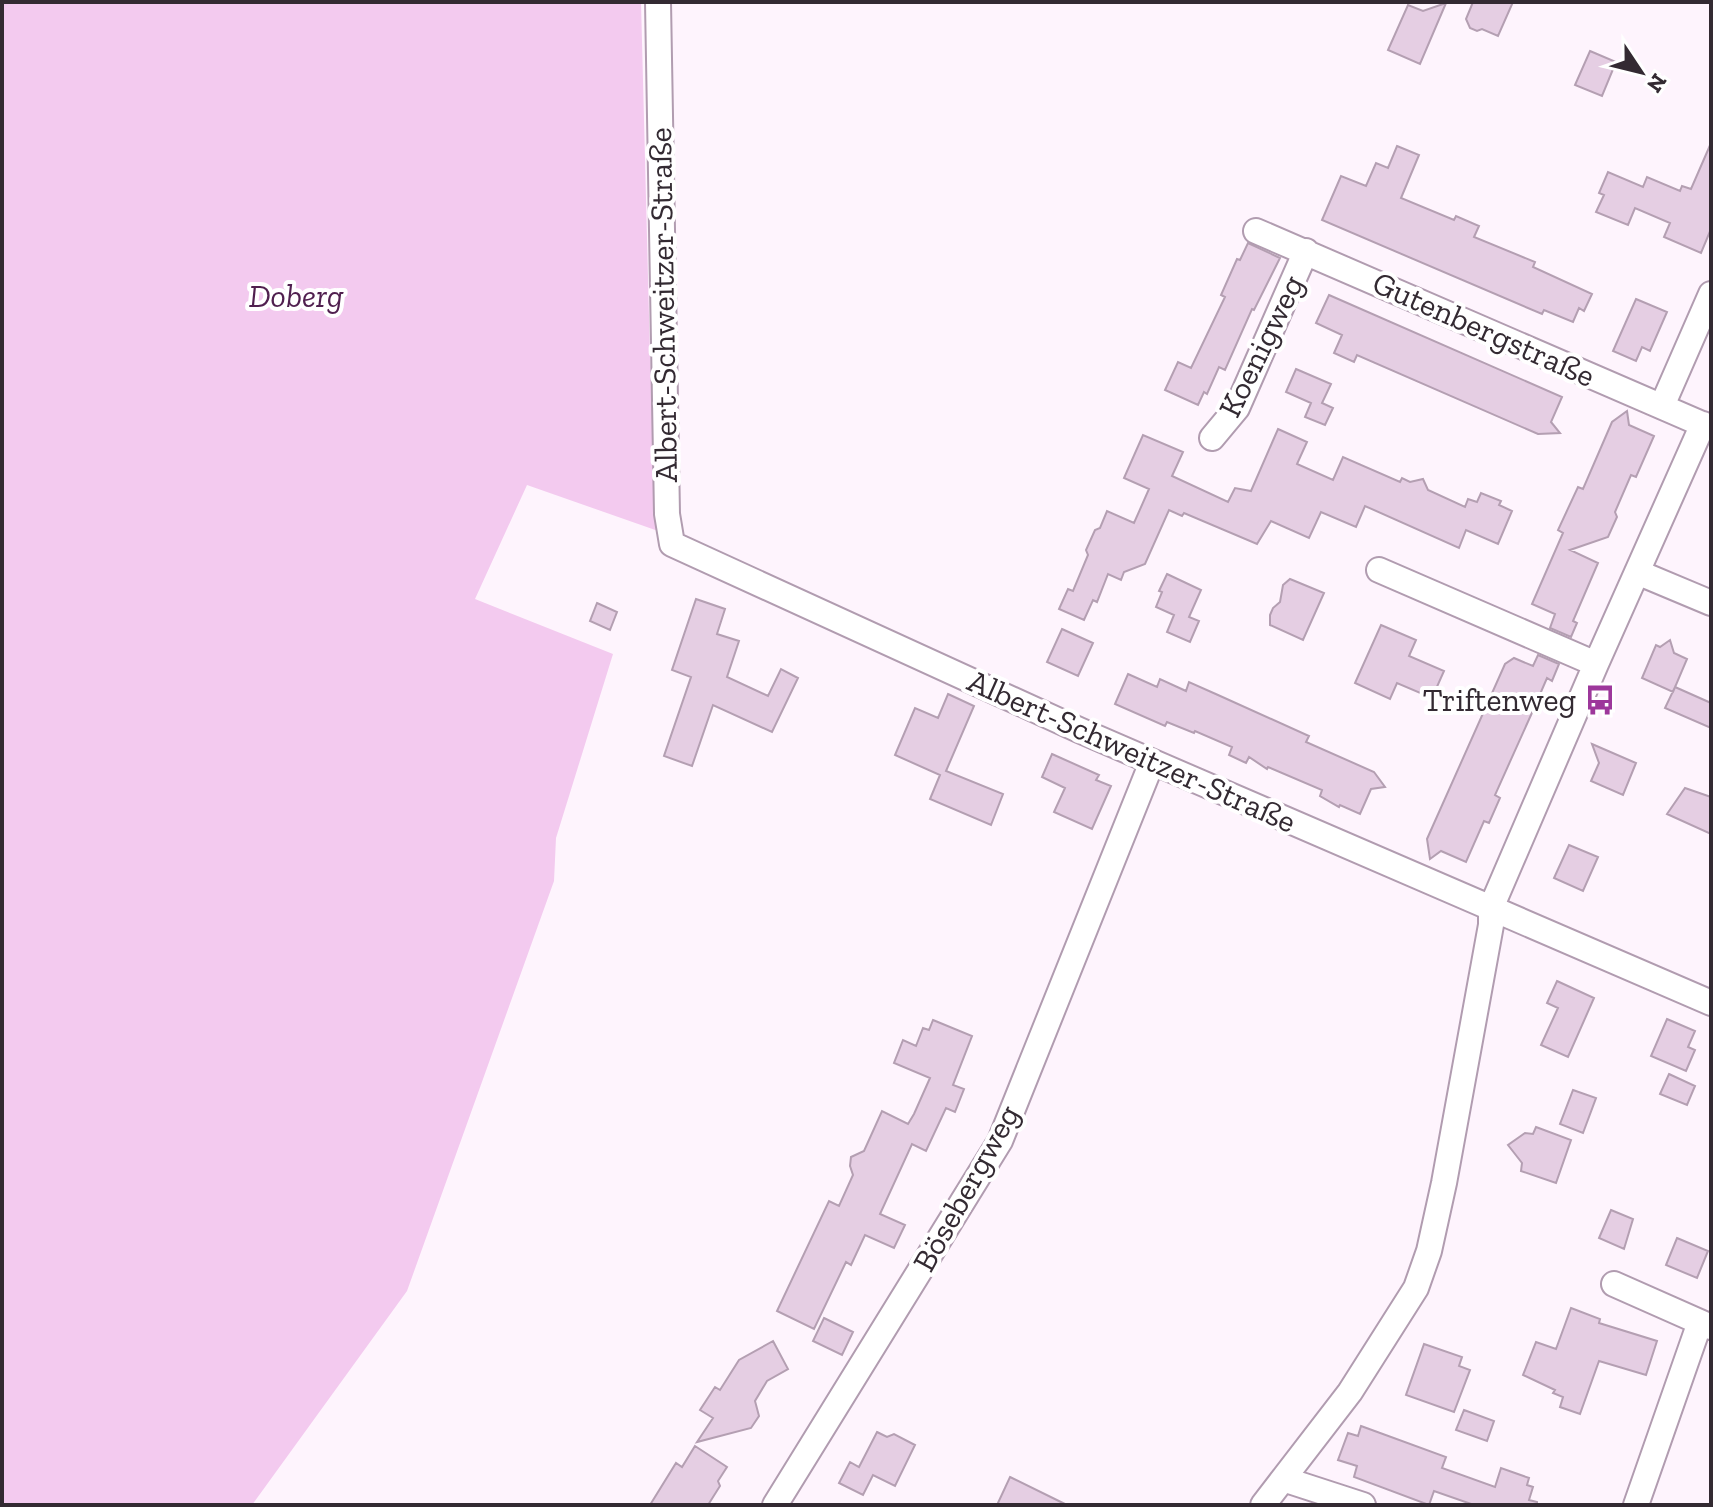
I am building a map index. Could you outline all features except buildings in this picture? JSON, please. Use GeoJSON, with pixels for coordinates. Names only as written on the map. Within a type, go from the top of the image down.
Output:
{"type":"FeatureCollection","features":[{"type":"Feature","properties":{"kind":"street","name":"Albert-Schweitzer-Straße"},"geometry":{"type":"LineString","coordinates":[[658,2],[667,514],[672,544],[1152,762],[1711,1003]]}},
{"type":"Feature","properties":{"kind":"street","name":"Gutenbergstraße"},"geometry":{"type":"LineString","coordinates":[[1256,231],[1707,426]]}},
{"type":"Feature","properties":{"kind":"street","name":"Koenigweg"},"geometry":{"type":"LineString","coordinates":[[1212,438],[1237,408],[1306,251]]}},
{"type":"Feature","properties":{"kind":"street"},"geometry":{"type":"LineString","coordinates":[[1662,406],[1711,294]]}},
{"type":"Feature","properties":{"kind":"street"},"geometry":{"type":"LineString","coordinates":[[1263,1505],[1350,1392],[1416,1288],[1429,1251],[1444,1183],[1491,925],[1491,908],[1637,572],[1707,426]]}},
{"type":"Feature","properties":{"kind":"street"},"geometry":{"type":"LineString","coordinates":[[1379,570],[1596,664]]}},
{"type":"Feature","properties":{"kind":"street"},"geometry":{"type":"LineString","coordinates":[[1637,572],[1711,603]]}},
{"type":"Feature","properties":{"kind":"street","name":"Bösebergweg"},"geometry":{"type":"LineString","coordinates":[[775,1505],[1000,1141],[1152,762]]}},
{"type":"Feature","properties":{"kind":"street"},"geometry":{"type":"LineString","coordinates":[[1614,1284],[1706,1324],[1636,1505]]}},
{"type":"Feature","properties":{"kind":"street"},"geometry":{"type":"LineString","coordinates":[[1283,1479],[1363,1505]]}},
{"type":"Feature","properties":{"kind":"green space","name":"Doberg"},"geometry":{"type":"Polygon","coordinates":[[[2,2],[641,2],[650,356],[661,532],[527,485],[475,599],[613,654],[556,838],[554,881],[407,1291],[252,1505],[2,1505],[2,2]]]}},
{"type":"Feature","properties":{"kind":"place","name":"Triftenweg"},"geometry":{"type":"Point","coordinates":[1600,700]}}]}
